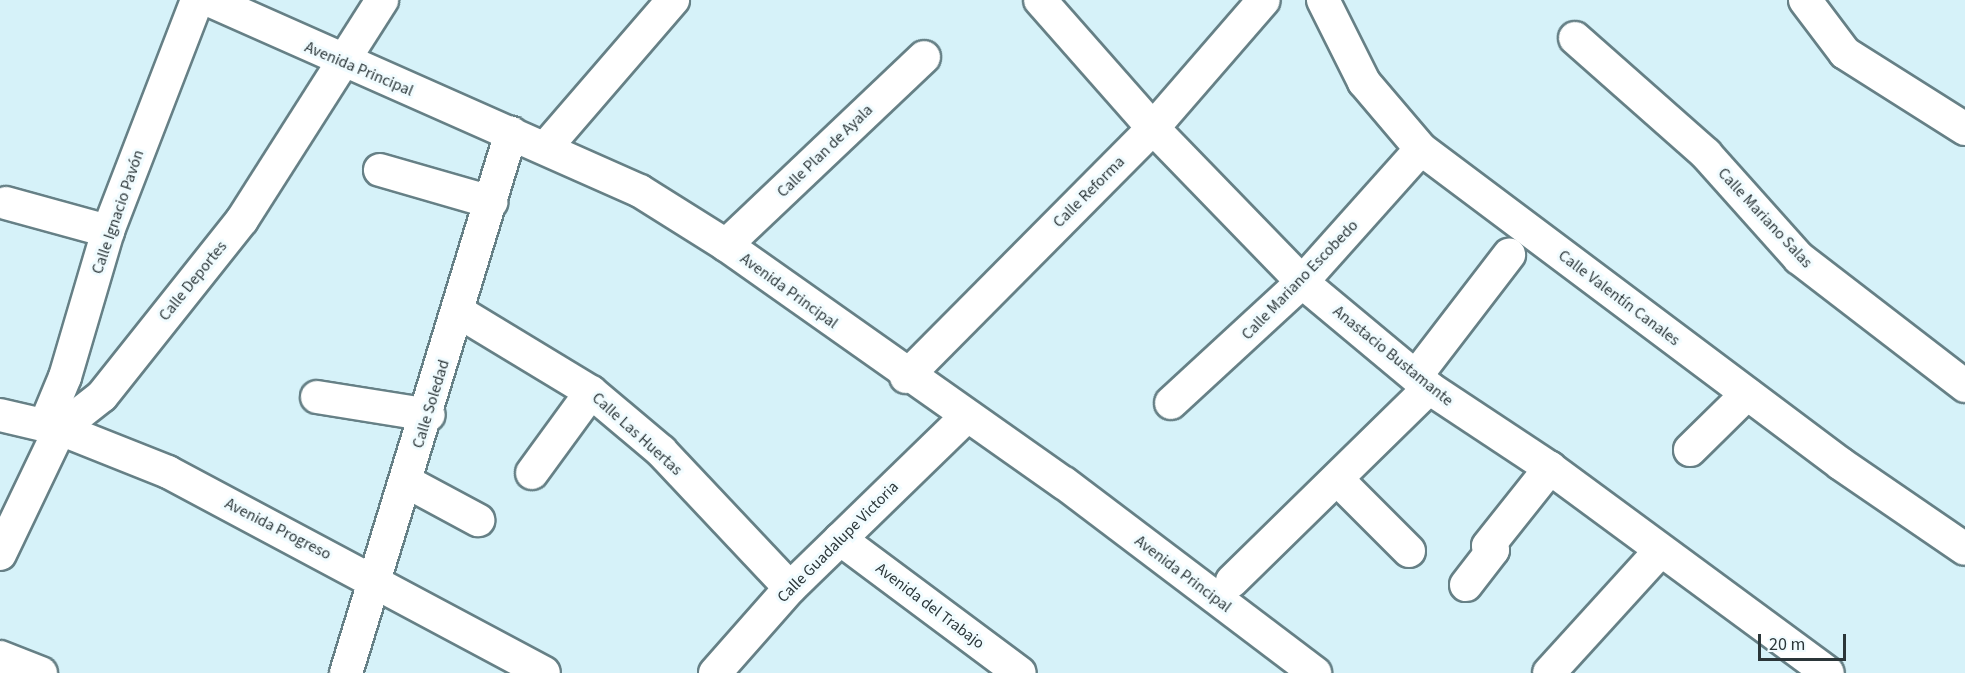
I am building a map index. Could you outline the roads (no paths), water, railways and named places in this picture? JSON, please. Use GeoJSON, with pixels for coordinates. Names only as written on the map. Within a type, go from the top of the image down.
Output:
{"type":"FeatureCollection","features":[{"type":"Feature","properties":{"kind":"street","name":"Calle Ignacio Pavón"},"geometry":{"type":"LineString","coordinates":[[52,427],[108,231],[197,0]]}},
{"type":"Feature","properties":{"kind":"street","name":"Avenida Principal"},"geometry":{"type":"LineString","coordinates":[[208,0],[339,62],[547,146],[640,191],[726,245],[906,377],[1064,483],[1316,673]]}},
{"type":"Feature","properties":{"kind":"street","name":"Calle Deportes"},"geometry":{"type":"LineString","coordinates":[[0,554],[52,427],[102,396],[242,220],[339,62],[382,0]]}},
{"type":"Feature","properties":{"kind":"street"},"geometry":{"type":"LineString","coordinates":[[547,146],[673,0]]}},
{"type":"Feature","properties":{"kind":"street","name":"Anastacio Bustamante"},"geometry":{"type":"LineString","coordinates":[[1040,0],[1153,128],[1302,282],[1423,382],[1550,468],[1659,552],[1828,673]]}},
{"type":"Feature","properties":{"kind":"street","name":"Calle Reforma"},"geometry":{"type":"LineString","coordinates":[[906,377],[1153,128],[1264,0]]}},
{"type":"Feature","properties":{"kind":"street","name":"Calle Valentín Canales"},"geometry":{"type":"LineString","coordinates":[[1323,0],[1364,82],[1421,149],[1747,394],[1965,549]]}},
{"type":"Feature","properties":{"kind":"street"},"geometry":{"type":"LineString","coordinates":[[1804,0],[1845,53],[1965,129]]}},
{"type":"Feature","properties":{"kind":"street","name":"Calle Mariano Salas"},"geometry":{"type":"LineString","coordinates":[[1575,38],[1706,154],[1798,258],[1965,386]]}},
{"type":"Feature","properties":{"kind":"street","name":"Calle Plan de Ayala"},"geometry":{"type":"LineString","coordinates":[[726,245],[924,57]]}},
{"type":"Feature","properties":{"kind":"street","name":"Calle Soledad"},"geometry":{"type":"LineString","coordinates":[[346,673],[373,578],[429,415],[511,133]]}},
{"type":"Feature","properties":{"kind":"street","name":"Calle Mariano Escobedo"},"geometry":{"type":"LineString","coordinates":[[1171,403],[1302,282],[1421,149]]}},
{"type":"Feature","properties":{"kind":"street"},"geometry":{"type":"LineString","coordinates":[[380,170],[491,202]]}},
{"type":"Feature","properties":{"kind":"street"},"geometry":{"type":"LineString","coordinates":[[6,203],[108,231]]}},
{"type":"Feature","properties":{"kind":"street"},"geometry":{"type":"LineString","coordinates":[[1232,581],[1339,481],[1423,382],[1509,255]]}},
{"type":"Feature","properties":{"kind":"street","name":"Calle Las Huertas"},"geometry":{"type":"LineString","coordinates":[[459,312],[591,392],[661,451],[790,588]]}},
{"type":"Feature","properties":{"kind":"street"},"geometry":{"type":"LineString","coordinates":[[532,473],[591,392]]}},
{"type":"Feature","properties":{"kind":"street"},"geometry":{"type":"LineString","coordinates":[[1690,450],[1747,394]]}},
{"type":"Feature","properties":{"kind":"street"},"geometry":{"type":"LineString","coordinates":[[317,397],[429,415]]}},
{"type":"Feature","properties":{"kind":"street","name":"Avenida Progreso"},"geometry":{"type":"LineString","coordinates":[[0,415],[52,427],[168,472],[373,578],[544,673]]}},
{"type":"Feature","properties":{"kind":"street","name":"Calle Guadalupe Victoria"},"geometry":{"type":"LineString","coordinates":[[715,673],[790,588],[966,417]]}},
{"type":"Feature","properties":{"kind":"street"},"geometry":{"type":"LineString","coordinates":[[1466,585],[1493,550],[1488,546],[1550,468]]}},
{"type":"Feature","properties":{"kind":"street"},"geometry":{"type":"LineString","coordinates":[[1339,481],[1409,551]]}},
{"type":"Feature","properties":{"kind":"street"},"geometry":{"type":"LineString","coordinates":[[407,482],[478,520]]}},
{"type":"Feature","properties":{"kind":"street","name":"Avenida del Trabajo"},"geometry":{"type":"LineString","coordinates":[[840,539],[1006,669]]}},
{"type":"Feature","properties":{"kind":"street"},"geometry":{"type":"LineString","coordinates":[[1549,673],[1659,552]]}},
{"type":"Feature","properties":{"kind":"street"},"geometry":{"type":"LineString","coordinates":[[0,657],[41,673]]}}]}
